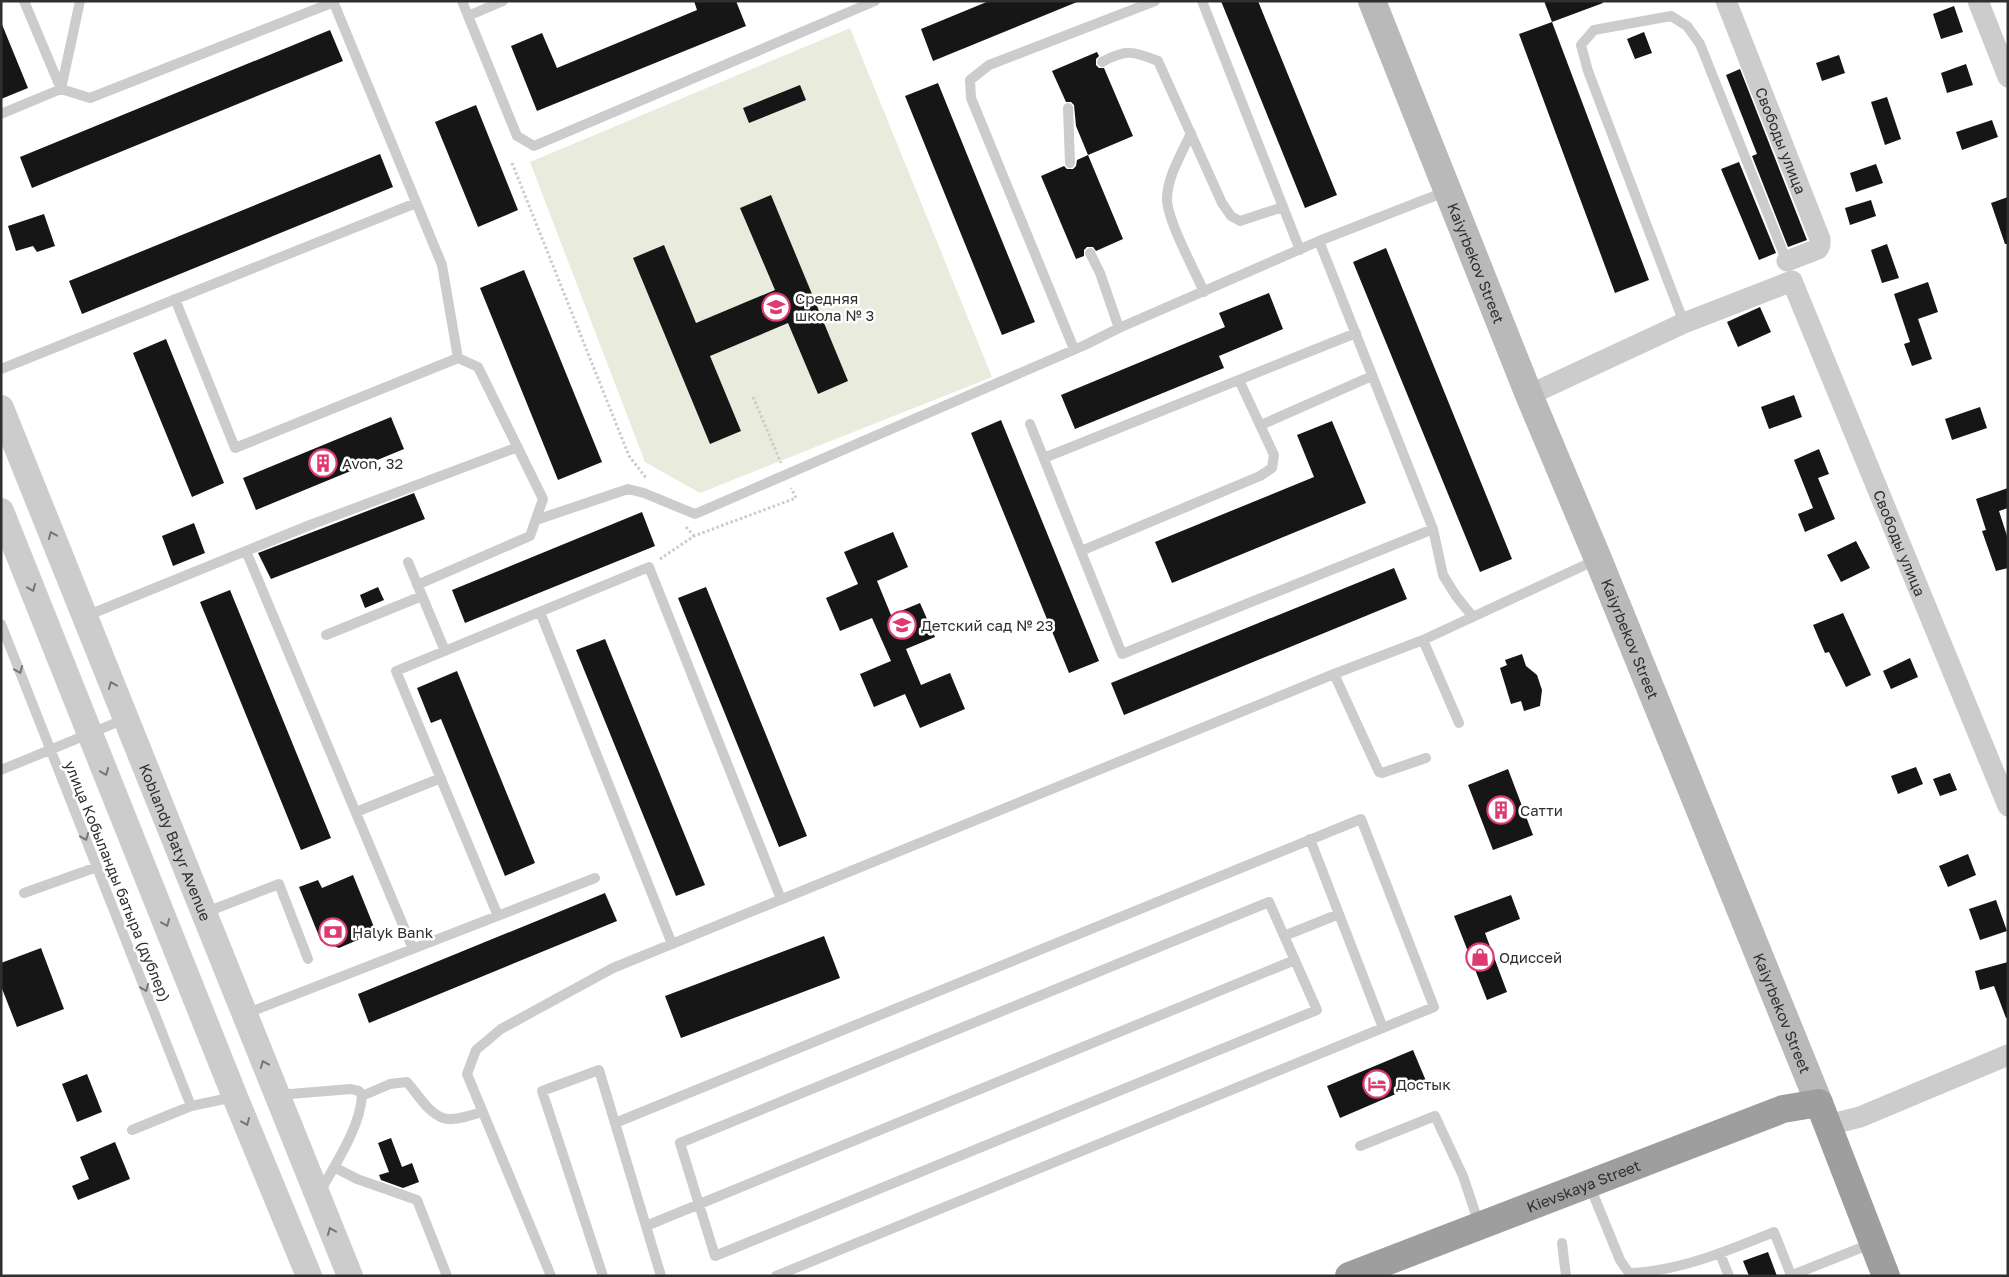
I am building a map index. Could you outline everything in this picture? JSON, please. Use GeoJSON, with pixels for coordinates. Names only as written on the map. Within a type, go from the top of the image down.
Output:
{"type":"FeatureCollection","features":[{"type":"Feature","properties":{"kind":"highway","name":"Kievskaya Street"},"geometry":{"type":"LineString","coordinates":[[1349,1276],[1783,1109],[1823,1114]]}},
{"type":"Feature","properties":{"kind":"highway","name":"Kaiyrbekov Street"},"geometry":{"type":"LineString","coordinates":[[1823,1114],[1886,1276]]}},
{"type":"Feature","properties":{"kind":"main road","name":"Kaiyrbekov Street"},"geometry":{"type":"LineString","coordinates":[[1372,1],[1529,395],[1598,559],[1823,1114]]}},
{"type":"Feature","properties":{"kind":"street","name":"Свободы улица"},"geometry":{"type":"LineString","coordinates":[[1726,1],[1820,239],[1818,249],[1790,271],[2008,806]]}},
{"type":"Feature","properties":{"kind":"street"},"geometry":{"type":"LineString","coordinates":[[1978,1],[2008,78]]}},
{"type":"Feature","properties":{"kind":"street"},"geometry":{"type":"LineString","coordinates":[[1529,395],[1790,271]]}},
{"type":"Feature","properties":{"kind":"street","name":"Koblandy Batyr Avenue"},"geometry":{"type":"LineString","coordinates":[[1,408],[350,1276]]}},
{"type":"Feature","properties":{"kind":"street"},"geometry":{"type":"LineString","coordinates":[[1,511],[235,1097],[309,1276]]}},
{"type":"Feature","properties":{"kind":"street"},"geometry":{"type":"LineString","coordinates":[[1823,1114],[1860,1116],[2008,1055]]}},
{"type":"Feature","properties":{"kind":"lane"},"geometry":{"type":"LineString","coordinates":[[24,1],[61,89]]}},
{"type":"Feature","properties":{"kind":"lane"},"geometry":{"type":"LineString","coordinates":[[462,1],[517,136],[534,146],[875,1]]}},
{"type":"Feature","properties":{"kind":"lane"},"geometry":{"type":"LineString","coordinates":[[468,16],[503,1]]}},
{"type":"Feature","properties":{"kind":"lane"},"geometry":{"type":"LineString","coordinates":[[1074,349],[971,98],[970,80],[989,65],[1155,1]]}},
{"type":"Feature","properties":{"kind":"lane"},"geometry":{"type":"LineString","coordinates":[[1202,1],[1300,250]]}},
{"type":"Feature","properties":{"kind":"lane"},"geometry":{"type":"LineString","coordinates":[[1,114],[61,89],[90,98],[333,2],[442,265],[458,358]]}},
{"type":"Feature","properties":{"kind":"lane"},"geometry":{"type":"LineString","coordinates":[[61,89],[78,3]]}},
{"type":"Feature","properties":{"kind":"lane"},"geometry":{"type":"LineString","coordinates":[[1684,323],[1588,71],[1581,45],[1594,30],[1671,16],[1687,26],[1700,44],[1790,271]]}},
{"type":"Feature","properties":{"kind":"lane"},"geometry":{"type":"LineString","coordinates":[[1102,62],[1118,53],[1138,53],[1158,61],[1222,202],[1231,216],[1240,221],[1283,207]]}},
{"type":"Feature","properties":{"kind":"lane"},"geometry":{"type":"LineString","coordinates":[[1068,108],[1070,163]]}},
{"type":"Feature","properties":{"kind":"lane"},"geometry":{"type":"LineString","coordinates":[[1190,133],[1169,185],[1167,199],[1169,214],[1204,292]]}},
{"type":"Feature","properties":{"kind":"lane"},"geometry":{"type":"LineString","coordinates":[[536,520],[628,488],[695,514],[1319,241],[1448,190]]}},
{"type":"Feature","properties":{"kind":"lane"},"geometry":{"type":"LineString","coordinates":[[1,369],[416,203]]}},
{"type":"Feature","properties":{"kind":"lane"},"geometry":{"type":"LineString","coordinates":[[1319,241],[1433,529],[1443,575],[1456,596],[1473,617]]}},
{"type":"Feature","properties":{"kind":"lane"},"geometry":{"type":"LineString","coordinates":[[1090,253],[1100,273],[1119,328]]}},
{"type":"Feature","properties":{"kind":"lane"},"geometry":{"type":"LineString","coordinates":[[175,299],[235,448],[458,358],[478,367],[544,499],[530,536],[417,585]]}},
{"type":"Feature","properties":{"kind":"lane"},"geometry":{"type":"LineString","coordinates":[[1044,458],[1356,333]]}},
{"type":"Feature","properties":{"kind":"lane"},"geometry":{"type":"LineString","coordinates":[[1261,425],[1372,376]]}},
{"type":"Feature","properties":{"kind":"lane"},"geometry":{"type":"LineString","coordinates":[[1081,551],[1260,476],[1272,468],[1274,455],[1239,380]]}},
{"type":"Feature","properties":{"kind":"lane"},"geometry":{"type":"LineString","coordinates":[[1030,424],[1122,654],[1433,529]]}},
{"type":"Feature","properties":{"kind":"lane"},"geometry":{"type":"LineString","coordinates":[[85,616],[246,551],[518,447]]}},
{"type":"Feature","properties":{"kind":"lane"},"geometry":{"type":"LineString","coordinates":[[246,551],[414,949]]}},
{"type":"Feature","properties":{"kind":"lane"},"geometry":{"type":"LineString","coordinates":[[551,1276],[467,1074],[476,1050],[501,1029],[604,972],[1334,674],[1423,640],[1598,559]]}},
{"type":"Feature","properties":{"kind":"lane"},"geometry":{"type":"LineString","coordinates":[[408,562],[445,650]]}},
{"type":"Feature","properties":{"kind":"lane"},"geometry":{"type":"LineString","coordinates":[[498,916],[396,671],[649,567],[781,899]]}},
{"type":"Feature","properties":{"kind":"lane"},"geometry":{"type":"LineString","coordinates":[[326,634],[422,596]]}},
{"type":"Feature","properties":{"kind":"lane"},"geometry":{"type":"LineString","coordinates":[[540,612],[672,944]]}},
{"type":"Feature","properties":{"kind":"lane","name":"улица Кобыланды батыра (дублер)"},"geometry":{"type":"LineString","coordinates":[[1,624],[191,1106]]}},
{"type":"Feature","properties":{"kind":"lane"},"geometry":{"type":"LineString","coordinates":[[1423,640],[1459,723]]}},
{"type":"Feature","properties":{"kind":"lane"},"geometry":{"type":"LineString","coordinates":[[1334,674],[1379,772],[1382,773],[1426,758]]}},
{"type":"Feature","properties":{"kind":"lane"},"geometry":{"type":"LineString","coordinates":[[1,770],[126,719]]}},
{"type":"Feature","properties":{"kind":"lane"},"geometry":{"type":"LineString","coordinates":[[356,812],[441,778]]}},
{"type":"Feature","properties":{"kind":"lane"},"geometry":{"type":"LineString","coordinates":[[615,1123],[1361,818],[1434,1007],[776,1276]]}},
{"type":"Feature","properties":{"kind":"lane"},"geometry":{"type":"LineString","coordinates":[[1310,839],[1383,1028]]}},
{"type":"Feature","properties":{"kind":"lane"},"geometry":{"type":"LineString","coordinates":[[24,893],[97,867]]}},
{"type":"Feature","properties":{"kind":"lane"},"geometry":{"type":"LineString","coordinates":[[244,1015],[596,878]]}},
{"type":"Feature","properties":{"kind":"lane"},"geometry":{"type":"LineString","coordinates":[[204,913],[279,884],[308,960]]}},
{"type":"Feature","properties":{"kind":"lane"},"geometry":{"type":"LineString","coordinates":[[1269,902],[1295,960],[1317,1010],[715,1256],[680,1143],[1269,902]]}},
{"type":"Feature","properties":{"kind":"lane"},"geometry":{"type":"LineString","coordinates":[[1284,936],[1339,914]]}},
{"type":"Feature","properties":{"kind":"lane"},"geometry":{"type":"LineString","coordinates":[[646,1226],[1295,960]]}},
{"type":"Feature","properties":{"kind":"lane"},"geometry":{"type":"LineString","coordinates":[[603,1276],[542,1091],[599,1070],[661,1276]]}},
{"type":"Feature","properties":{"kind":"lane"},"geometry":{"type":"LineString","coordinates":[[362,1096],[390,1084],[407,1082],[433,1112],[444,1119],[482,1112]]}},
{"type":"Feature","properties":{"kind":"lane"},"geometry":{"type":"LineString","coordinates":[[276,1095],[351,1089],[358,1091],[362,1096],[357,1120],[318,1197]]}},
{"type":"Feature","properties":{"kind":"lane"},"geometry":{"type":"LineString","coordinates":[[132,1130],[191,1106],[235,1097]]}},
{"type":"Feature","properties":{"kind":"lane"},"geometry":{"type":"LineString","coordinates":[[1360,1146],[1435,1116],[1463,1176],[1480,1225]]}},
{"type":"Feature","properties":{"kind":"lane"},"geometry":{"type":"LineString","coordinates":[[334,1167],[357,1179],[417,1200],[447,1276]]}},
{"type":"Feature","properties":{"kind":"lane"},"geometry":{"type":"LineString","coordinates":[[1589,1183],[1626,1274],[1647,1272],[1720,1254],[1774,1232],[1791,1275],[1873,1242]]}},
{"type":"Feature","properties":{"kind":"lane"},"geometry":{"type":"LineString","coordinates":[[1562,1243],[1566,1276]]}},
{"type":"Feature","properties":{"kind":"lane"},"geometry":{"type":"LineString","coordinates":[[1720,1254],[1729,1276]]}},
{"type":"Feature","properties":{"kind":"path"},"geometry":{"type":"LineString","coordinates":[[512,164],[629,456],[694,536]]}},
{"type":"Feature","properties":{"kind":"shaded area"},"geometry":{"type":"Polygon","coordinates":[[[850,28],[992,377],[700,493],[645,462],[530,162],[850,28]]]}},
{"type":"Feature","properties":{"kind":"building"},"geometry":{"type":"Polygon","coordinates":[[[694,1],[736,1],[746,26],[537,111],[511,46],[542,33],[557,68],[697,10],[694,1]]]}},
{"type":"Feature","properties":{"kind":"building"},"geometry":{"type":"Polygon","coordinates":[[[989,1],[1077,2],[933,61],[921,29],[989,1]]]}},
{"type":"Feature","properties":{"kind":"building"},"geometry":{"type":"Polygon","coordinates":[[[1221,1],[1258,1],[1337,195],[1305,208],[1221,1]]]}},
{"type":"Feature","properties":{"kind":"building"},"geometry":{"type":"Polygon","coordinates":[[[1544,1],[1602,1],[1603,3],[1552,22],[1544,1]]]}},
{"type":"Feature","properties":{"kind":"building"},"geometry":{"type":"Polygon","coordinates":[[[1954,6],[1963,32],[1941,39],[1933,14],[1954,6]]]}},
{"type":"Feature","properties":{"kind":"building"},"geometry":{"type":"Polygon","coordinates":[[[1,22],[28,88],[1,99],[1,22]]]}},
{"type":"Feature","properties":{"kind":"building"},"geometry":{"type":"Polygon","coordinates":[[[1552,22],[1649,280],[1615,293],[1519,34],[1552,22]]]}},
{"type":"Feature","properties":{"kind":"building"},"geometry":{"type":"Polygon","coordinates":[[[330,30],[343,61],[32,188],[20,157],[330,30]]]}},
{"type":"Feature","properties":{"kind":"building"},"geometry":{"type":"Polygon","coordinates":[[[1644,32],[1652,53],[1635,59],[1627,39],[1644,32]]]}},
{"type":"Feature","properties":{"kind":"building"},"geometry":{"type":"Polygon","coordinates":[[[1097,52],[1099,56],[1096,59],[1096,65],[1099,68],[1104,68],[1133,136],[1088,155],[1076,126],[1074,105],[1071,102],[1066,102],[1052,71],[1097,52]]]}},
{"type":"Feature","properties":{"kind":"building"},"geometry":{"type":"Polygon","coordinates":[[[1839,55],[1845,73],[1822,81],[1816,63],[1839,55]]]}},
{"type":"Feature","properties":{"kind":"building"},"geometry":{"type":"Polygon","coordinates":[[[1966,64],[1973,85],[1947,93],[1941,73],[1966,64]]]}},
{"type":"Feature","properties":{"kind":"building"},"geometry":{"type":"Polygon","coordinates":[[[1740,69],[1807,240],[1788,247],[1752,156],[1757,154],[1726,75],[1740,69]]]}},
{"type":"Feature","properties":{"kind":"building"},"geometry":{"type":"Polygon","coordinates":[[[938,83],[1035,322],[1002,335],[905,96],[938,83]]]}},
{"type":"Feature","properties":{"kind":"building"},"geometry":{"type":"Polygon","coordinates":[[[800,85],[806,100],[749,123],[743,108],[800,85]]]}},
{"type":"Feature","properties":{"kind":"building"},"geometry":{"type":"Polygon","coordinates":[[[1887,97],[1901,139],[1885,145],[1871,102],[1887,97]]]}},
{"type":"Feature","properties":{"kind":"building"},"geometry":{"type":"Polygon","coordinates":[[[476,105],[518,210],[478,227],[435,122],[476,105]]]}},
{"type":"Feature","properties":{"kind":"building"},"geometry":{"type":"Polygon","coordinates":[[[1992,120],[1998,137],[1962,150],[1956,132],[1992,120]]]}},
{"type":"Feature","properties":{"kind":"building"},"geometry":{"type":"Polygon","coordinates":[[[380,154],[393,187],[82,314],[69,281],[380,154]]]}},
{"type":"Feature","properties":{"kind":"building"},"geometry":{"type":"Polygon","coordinates":[[[1088,155],[1123,239],[1096,251],[1093,247],[1087,247],[1084,250],[1084,256],[1076,259],[1041,176],[1064,166],[1067,169],[1073,169],[1076,166],[1077,160],[1088,155]]]}},
{"type":"Feature","properties":{"kind":"building"},"geometry":{"type":"Polygon","coordinates":[[[1739,162],[1776,253],[1759,260],[1721,169],[1739,162]]]}},
{"type":"Feature","properties":{"kind":"building"},"geometry":{"type":"Polygon","coordinates":[[[1876,164],[1883,183],[1856,192],[1850,173],[1876,164]]]}},
{"type":"Feature","properties":{"kind":"building","name":"Средняя школа № 3"},"geometry":{"type":"Polygon","coordinates":[[[771,195],[848,381],[818,394],[788,323],[710,356],[741,431],[710,444],[633,258],[664,245],[696,323],[775,290],[740,208],[771,195]]]}},
{"type":"Feature","properties":{"kind":"building"},"geometry":{"type":"Polygon","coordinates":[[[2008,197],[2008,244],[2005,244],[1991,203],[2008,197]]]}},
{"type":"Feature","properties":{"kind":"building"},"geometry":{"type":"Polygon","coordinates":[[[1871,200],[1876,216],[1850,225],[1845,208],[1871,200]]]}},
{"type":"Feature","properties":{"kind":"building"},"geometry":{"type":"Polygon","coordinates":[[[44,214],[55,246],[37,252],[33,246],[16,251],[8,226],[44,214]]]}},
{"type":"Feature","properties":{"kind":"building"},"geometry":{"type":"Polygon","coordinates":[[[1887,244],[1899,278],[1882,283],[1871,250],[1887,244]]]}},
{"type":"Feature","properties":{"kind":"building"},"geometry":{"type":"Polygon","coordinates":[[[1386,248],[1512,559],[1480,572],[1353,262],[1386,248]]]}},
{"type":"Feature","properties":{"kind":"building"},"geometry":{"type":"Polygon","coordinates":[[[524,270],[602,462],[558,480],[480,288],[524,270]]]}},
{"type":"Feature","properties":{"kind":"building"},"geometry":{"type":"Polygon","coordinates":[[[1928,282],[1938,312],[1918,319],[1932,359],[1912,366],[1904,344],[1910,342],[1894,294],[1928,282]]]}},
{"type":"Feature","properties":{"kind":"building"},"geometry":{"type":"Polygon","coordinates":[[[1269,293],[1283,329],[1219,356],[1224,368],[1075,429],[1061,395],[1225,327],[1219,313],[1269,293]]]}},
{"type":"Feature","properties":{"kind":"building"},"geometry":{"type":"Polygon","coordinates":[[[1760,307],[1771,332],[1738,347],[1727,322],[1760,307]]]}},
{"type":"Feature","properties":{"kind":"building"},"geometry":{"type":"Polygon","coordinates":[[[166,339],[224,483],[192,497],[133,353],[166,339]]]}},
{"type":"Feature","properties":{"kind":"building"},"geometry":{"type":"Polygon","coordinates":[[[1794,395],[1802,417],[1769,429],[1761,407],[1794,395]]]}},
{"type":"Feature","properties":{"kind":"building"},"geometry":{"type":"Polygon","coordinates":[[[1980,407],[1987,428],[1952,440],[1945,419],[1980,407]]]}},
{"type":"Feature","properties":{"kind":"building","name":"Avon, 32"},"geometry":{"type":"Polygon","coordinates":[[[391,417],[404,449],[256,510],[243,478],[391,417]]]}},
{"type":"Feature","properties":{"kind":"building"},"geometry":{"type":"Polygon","coordinates":[[[1001,420],[1099,661],[1069,673],[971,433],[1001,420]]]}},
{"type":"Feature","properties":{"kind":"building"},"geometry":{"type":"Polygon","coordinates":[[[1332,421],[1366,503],[1172,583],[1155,542],[1314,477],[1297,435],[1332,421]]]}},
{"type":"Feature","properties":{"kind":"building"},"geometry":{"type":"Polygon","coordinates":[[[1819,449],[1829,474],[1818,478],[1835,519],[1805,532],[1798,514],[1813,508],[1794,460],[1819,449]]]}},
{"type":"Feature","properties":{"kind":"building"},"geometry":{"type":"Polygon","coordinates":[[[2008,488],[2008,508],[1999,511],[2008,539],[2008,568],[1996,571],[1982,531],[1986,530],[1976,499],[2008,488]]]}},
{"type":"Feature","properties":{"kind":"building"},"geometry":{"type":"Polygon","coordinates":[[[414,493],[425,519],[271,579],[258,553],[414,493]]]}},
{"type":"Feature","properties":{"kind":"building"},"geometry":{"type":"Polygon","coordinates":[[[642,512],[655,546],[465,623],[452,590],[642,512]]]}},
{"type":"Feature","properties":{"kind":"building"},"geometry":{"type":"Polygon","coordinates":[[[194,523],[205,553],[173,566],[162,536],[194,523]]]}},
{"type":"Feature","properties":{"kind":"building","name":"Детский сад № 23"},"geometry":{"type":"Polygon","coordinates":[[[893,532],[908,567],[877,581],[891,615],[920,603],[935,637],[906,649],[921,685],[950,673],[965,709],[920,728],[905,694],[874,707],[860,674],[891,661],[872,618],[840,631],[826,598],[858,584],[844,552],[893,532]]]}},
{"type":"Feature","properties":{"kind":"building"},"geometry":{"type":"Polygon","coordinates":[[[1856,541],[1870,568],[1841,582],[1827,555],[1856,541]]]}},
{"type":"Feature","properties":{"kind":"building"},"geometry":{"type":"Polygon","coordinates":[[[1394,568],[1407,599],[1124,715],[1111,683],[1394,568]]]}},
{"type":"Feature","properties":{"kind":"building"},"geometry":{"type":"Polygon","coordinates":[[[378,587],[384,600],[365,608],[360,595],[378,587]]]}},
{"type":"Feature","properties":{"kind":"building"},"geometry":{"type":"Polygon","coordinates":[[[706,587],[807,836],[779,847],[678,598],[706,587]]]}},
{"type":"Feature","properties":{"kind":"building"},"geometry":{"type":"Polygon","coordinates":[[[230,590],[331,838],[301,850],[200,602],[230,590]]]}},
{"type":"Feature","properties":{"kind":"building"},"geometry":{"type":"Polygon","coordinates":[[[1843,613],[1871,675],[1846,687],[1829,652],[1825,653],[1813,625],[1843,613]]]}},
{"type":"Feature","properties":{"kind":"building"},"geometry":{"type":"Polygon","coordinates":[[[605,639],[705,885],[676,896],[576,650],[605,639]]]}},
{"type":"Feature","properties":{"kind":"building"},"geometry":{"type":"Polygon","coordinates":[[[1522,654],[1526,666],[1537,675],[1542,690],[1540,706],[1524,711],[1521,701],[1511,704],[1500,668],[1507,665],[1505,660],[1522,654]]]}},
{"type":"Feature","properties":{"kind":"building"},"geometry":{"type":"Polygon","coordinates":[[[1910,658],[1918,677],[1891,689],[1883,671],[1910,658]]]}},
{"type":"Feature","properties":{"kind":"building"},"geometry":{"type":"Polygon","coordinates":[[[457,671],[535,863],[505,876],[441,719],[431,723],[417,688],[457,671]]]}},
{"type":"Feature","properties":{"kind":"building"},"geometry":{"type":"Polygon","coordinates":[[[1916,767],[1923,784],[1898,794],[1891,776],[1916,767]]]}},
{"type":"Feature","properties":{"kind":"building","name":"Сатти"},"geometry":{"type":"Polygon","coordinates":[[[1508,769],[1533,835],[1493,850],[1468,785],[1508,769]]]}},
{"type":"Feature","properties":{"kind":"building"},"geometry":{"type":"Polygon","coordinates":[[[1950,773],[1957,790],[1940,796],[1933,779],[1950,773]]]}},
{"type":"Feature","properties":{"kind":"building"},"geometry":{"type":"Polygon","coordinates":[[[1968,854],[1976,875],[1948,887],[1939,866],[1968,854]]]}},
{"type":"Feature","properties":{"kind":"building"},"geometry":{"type":"Polygon","coordinates":[[[353,875],[376,932],[339,948],[321,941],[299,887],[318,880],[322,888],[353,875]]]}},
{"type":"Feature","properties":{"kind":"building"},"geometry":{"type":"Polygon","coordinates":[[[605,893],[617,921],[369,1023],[358,994],[605,893]]]}},
{"type":"Feature","properties":{"kind":"building"},"geometry":{"type":"Polygon","coordinates":[[[1511,895],[1520,919],[1485,933],[1507,992],[1487,1000],[1454,916],[1511,895]]]}},
{"type":"Feature","properties":{"kind":"building"},"geometry":{"type":"Polygon","coordinates":[[[1996,900],[2007,931],[1980,940],[1969,909],[1996,900]]]}},
{"type":"Feature","properties":{"kind":"building"},"geometry":{"type":"Polygon","coordinates":[[[824,936],[840,978],[681,1038],[665,996],[824,936]]]}},
{"type":"Feature","properties":{"kind":"building"},"geometry":{"type":"Polygon","coordinates":[[[41,948],[64,1009],[17,1027],[1,986],[1,963],[41,948]]]}},
{"type":"Feature","properties":{"kind":"building"},"geometry":{"type":"Polygon","coordinates":[[[2008,962],[2008,1018],[2006,1018],[1994,986],[1980,990],[1975,971],[2008,962]]]}},
{"type":"Feature","properties":{"kind":"building","name":"Достык"},"geometry":{"type":"Polygon","coordinates":[[[1413,1050],[1426,1081],[1340,1118],[1327,1086],[1413,1050]]]}},
{"type":"Feature","properties":{"kind":"building"},"geometry":{"type":"Polygon","coordinates":[[[87,1074],[102,1112],[77,1122],[62,1084],[87,1074]]]}},
{"type":"Feature","properties":{"kind":"building"},"geometry":{"type":"Polygon","coordinates":[[[391,1138],[402,1167],[412,1163],[419,1182],[403,1188],[381,1180],[379,1175],[389,1172],[378,1143],[391,1138]]]}},
{"type":"Feature","properties":{"kind":"building"},"geometry":{"type":"Polygon","coordinates":[[[115,1142],[130,1179],[78,1200],[72,1186],[89,1179],[80,1157],[115,1142]]]}},
{"type":"Feature","properties":{"kind":"building"},"geometry":{"type":"Polygon","coordinates":[[[1768,1252],[1777,1276],[1749,1276],[1743,1261],[1768,1252]]]}},
{"type":"Feature","properties":{"kind":"place","name":"Средняя школа № 3"},"geometry":{"type":"Point","coordinates":[776,307]}},
{"type":"Feature","properties":{"kind":"place","name":"Avon, 32"},"geometry":{"type":"Point","coordinates":[323,463]}},
{"type":"Feature","properties":{"kind":"place","name":"Детский сад № 23"},"geometry":{"type":"Point","coordinates":[902,625]}},
{"type":"Feature","properties":{"kind":"place","name":"Сатти"},"geometry":{"type":"Point","coordinates":[1501,810]}},
{"type":"Feature","properties":{"kind":"place","name":"Halyk Bank"},"geometry":{"type":"Point","coordinates":[333,932]}},
{"type":"Feature","properties":{"kind":"place","name":"Одиссей"},"geometry":{"type":"Point","coordinates":[1480,957]}},
{"type":"Feature","properties":{"kind":"place","name":"Достык"},"geometry":{"type":"Point","coordinates":[1377,1084]}}]}
